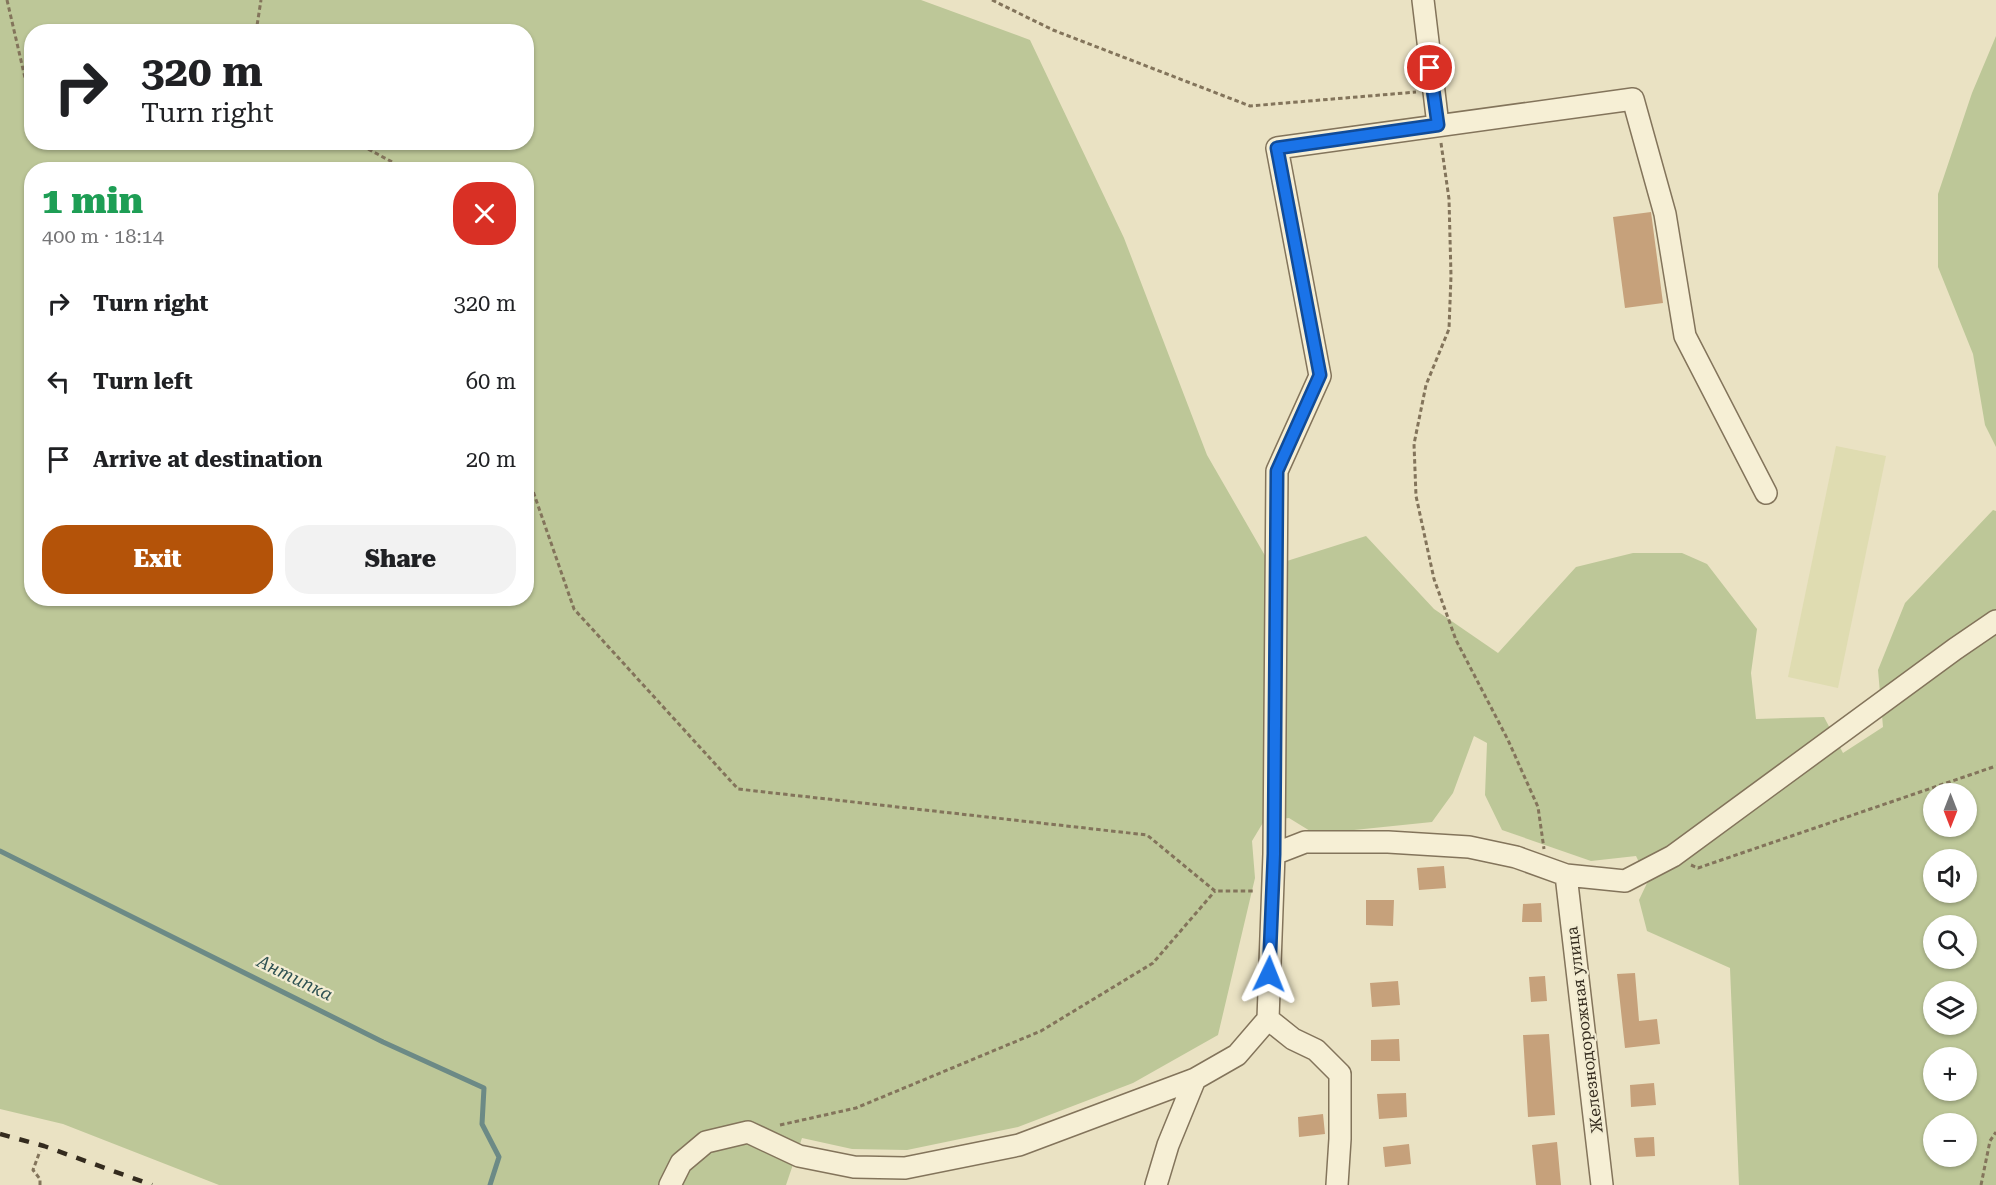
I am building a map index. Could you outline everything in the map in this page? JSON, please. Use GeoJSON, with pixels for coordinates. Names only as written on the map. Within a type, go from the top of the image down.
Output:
{"type":"FeatureCollection","features":[{"type":"Feature","properties":{"kind":"street"},"geometry":{"type":"LineString","coordinates":[[1423,0],[1438,125]]}},
{"type":"Feature","properties":{"kind":"street"},"geometry":{"type":"LineString","coordinates":[[670,1185],[681,1163],[706,1142],[748,1132],[799,1156],[854,1167],[905,1168],[1018,1145],[1195,1079],[1237,1055],[1268,1019],[1274,854],[1277,471],[1320,375],[1277,148],[1633,99],[1665,214],[1685,336],[1766,493]]}},
{"type":"Feature","properties":{"kind":"street"},"geometry":{"type":"LineString","coordinates":[[1274,854],[1305,842],[1388,842],[1469,847],[1516,857],[1557,872],[1625,881],[1673,856],[1996,621]]}},
{"type":"Feature","properties":{"kind":"street","name":"Железнодорожная улица"},"geometry":{"type":"LineString","coordinates":[[1557,872],[1602,1185]]}},
{"type":"Feature","properties":{"kind":"street"},"geometry":{"type":"LineString","coordinates":[[1268,1019],[1293,1039],[1316,1050],[1340,1074],[1337,1185]]}},
{"type":"Feature","properties":{"kind":"street"},"geometry":{"type":"LineString","coordinates":[[1156,1185],[1168,1145],[1195,1079]]}},
{"type":"Feature","properties":{"kind":"path"},"geometry":{"type":"LineString","coordinates":[[7,0],[24,73]]}},
{"type":"Feature","properties":{"kind":"path"},"geometry":{"type":"LineString","coordinates":[[257,24],[261,0]]}},
{"type":"Feature","properties":{"kind":"path"},"geometry":{"type":"LineString","coordinates":[[992,0],[1053,30],[1250,106],[1433,90]]}},
{"type":"Feature","properties":{"kind":"path"},"geometry":{"type":"LineString","coordinates":[[1438,125],[1449,199],[1451,276],[1449,329],[1426,385],[1414,444],[1416,496],[1434,579],[1456,640],[1508,740],[1538,807],[1557,872]]}},
{"type":"Feature","properties":{"kind":"path"},"geometry":{"type":"LineString","coordinates":[[370,150],[392,162]]}},
{"type":"Feature","properties":{"kind":"path"},"geometry":{"type":"LineString","coordinates":[[534,494],[574,609],[738,789],[1147,835],[1215,891],[1272,892]]}},
{"type":"Feature","properties":{"kind":"path"},"geometry":{"type":"LineString","coordinates":[[1673,856],[1698,868],[1996,766]]}},
{"type":"Feature","properties":{"kind":"path"},"geometry":{"type":"LineString","coordinates":[[748,1132],[856,1108],[1041,1031],[1153,963],[1215,891]]}},
{"type":"Feature","properties":{"kind":"path"},"geometry":{"type":"LineString","coordinates":[[1981,1185],[1990,1141],[1996,1132]]}},
{"type":"Feature","properties":{"kind":"path"},"geometry":{"type":"LineString","coordinates":[[39,1185],[40,1179],[33,1170],[40,1151]]}},
{"type":"Feature","properties":{"kind":"shaded area"},"geometry":{"type":"Polygon","coordinates":[[[1836,446],[1886,456],[1838,688],[1788,677],[1836,446]]]}},
{"type":"Feature","properties":{"kind":"green space"},"geometry":{"type":"Polygon","coordinates":[[[0,0],[921,0],[1030,40],[1124,238],[1207,455],[1271,566],[1366,536],[1434,609],[1498,653],[1576,567],[1633,553],[1682,553],[1707,564],[1757,629],[1751,673],[1756,719],[1824,717],[1843,753],[1883,727],[1878,670],[1905,603],[1993,510],[1996,511],[1996,1185],[1739,1185],[1730,968],[1647,931],[1639,900],[1648,881],[1636,856],[1591,861],[1502,830],[1485,795],[1487,743],[1474,736],[1453,793],[1432,822],[1315,834],[1289,818],[1264,821],[1252,841],[1255,878],[1218,1035],[1133,1083],[1018,1127],[907,1150],[852,1149],[802,1138],[786,1185],[219,1185],[63,1124],[0,1109],[0,0]]]}},
{"type":"Feature","properties":{"kind":"green space"},"geometry":{"type":"Polygon","coordinates":[[[1996,36],[1996,447],[1985,425],[1973,354],[1938,267],[1938,194],[1972,93],[1996,36]]]}},
{"type":"Feature","properties":{"kind":"building"},"geometry":{"type":"Polygon","coordinates":[[[1651,212],[1663,303],[1625,308],[1613,217],[1651,212]]]}},
{"type":"Feature","properties":{"kind":"building"},"geometry":{"type":"Polygon","coordinates":[[[1444,866],[1446,888],[1419,890],[1417,868],[1444,866]]]}},
{"type":"Feature","properties":{"kind":"building"},"geometry":{"type":"Polygon","coordinates":[[[1366,900],[1394,900],[1393,926],[1366,925],[1366,900]]]}},
{"type":"Feature","properties":{"kind":"building"},"geometry":{"type":"Polygon","coordinates":[[[1541,903],[1542,922],[1522,922],[1523,904],[1541,903]]]}},
{"type":"Feature","properties":{"kind":"building"},"geometry":{"type":"Polygon","coordinates":[[[1635,973],[1639,1021],[1657,1019],[1660,1044],[1625,1048],[1617,974],[1635,973]]]}},
{"type":"Feature","properties":{"kind":"building"},"geometry":{"type":"Polygon","coordinates":[[[1545,976],[1547,1001],[1531,1002],[1529,977],[1545,976]]]}},
{"type":"Feature","properties":{"kind":"building"},"geometry":{"type":"Polygon","coordinates":[[[1398,981],[1400,1005],[1372,1007],[1370,983],[1398,981]]]}},
{"type":"Feature","properties":{"kind":"building"},"geometry":{"type":"Polygon","coordinates":[[[1549,1034],[1555,1115],[1528,1117],[1523,1035],[1549,1034]]]}},
{"type":"Feature","properties":{"kind":"building"},"geometry":{"type":"Polygon","coordinates":[[[1399,1039],[1400,1061],[1371,1061],[1371,1040],[1399,1039]]]}},
{"type":"Feature","properties":{"kind":"building"},"geometry":{"type":"Polygon","coordinates":[[[1654,1083],[1656,1105],[1631,1107],[1630,1085],[1654,1083]]]}},
{"type":"Feature","properties":{"kind":"building"},"geometry":{"type":"Polygon","coordinates":[[[1406,1093],[1407,1117],[1379,1119],[1377,1094],[1406,1093]]]}},
{"type":"Feature","properties":{"kind":"building"},"geometry":{"type":"Polygon","coordinates":[[[1323,1114],[1325,1134],[1299,1137],[1298,1117],[1323,1114]]]}},
{"type":"Feature","properties":{"kind":"building"},"geometry":{"type":"Polygon","coordinates":[[[1654,1137],[1655,1156],[1636,1157],[1634,1138],[1654,1137]]]}},
{"type":"Feature","properties":{"kind":"building"},"geometry":{"type":"Polygon","coordinates":[[[1557,1142],[1561,1185],[1536,1185],[1532,1145],[1557,1142]]]}},
{"type":"Feature","properties":{"kind":"building"},"geometry":{"type":"Polygon","coordinates":[[[1409,1144],[1411,1164],[1385,1167],[1383,1147],[1409,1144]]]}},
{"type":"Feature","properties":{"kind":"waterway","name":"Антипка"},"geometry":{"type":"LineString","coordinates":[[0,851],[383,1042],[484,1088],[482,1124],[499,1157],[490,1185]]}},
{"type":"Feature","properties":{"kind":"railway"},"geometry":{"type":"LineString","coordinates":[[0,1134],[44,1146],[152,1185]]}},
{"type":"Feature","properties":{"kind":"route"},"geometry":{"type":"LineString","coordinates":[[1269,974],[1274,854],[1277,471],[1320,375],[1277,148],[1438,125],[1430,68]]}}]}
